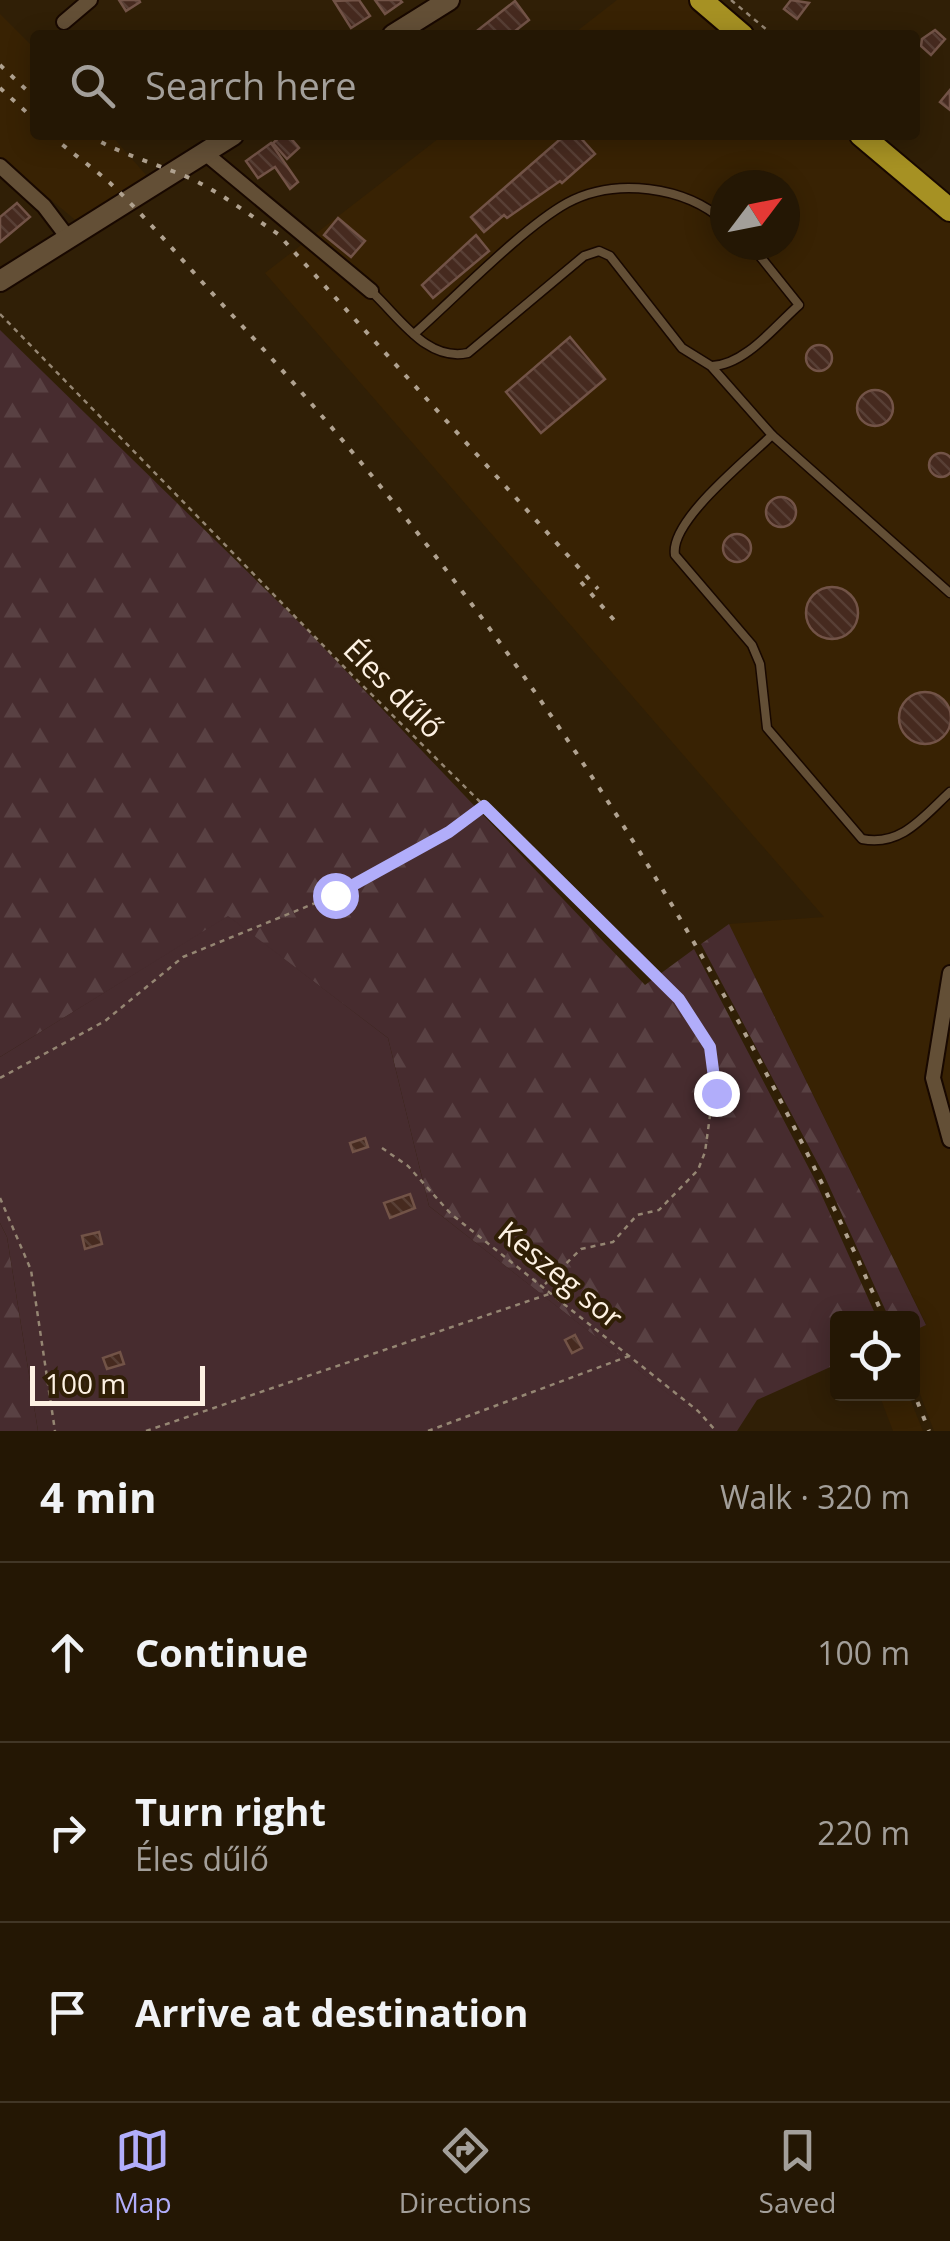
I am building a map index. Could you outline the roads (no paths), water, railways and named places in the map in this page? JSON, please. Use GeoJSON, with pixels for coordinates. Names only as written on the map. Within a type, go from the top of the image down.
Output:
{"type":"FeatureCollection","features":[{"type":"Feature","properties":{"kind":"main road"},"geometry":{"type":"LineString","coordinates":[[401,30],[449,0]]}},
{"type":"Feature","properties":{"kind":"main road"},"geometry":{"type":"LineString","coordinates":[[701,0],[736,30]]}},
{"type":"Feature","properties":{"kind":"main road"},"geometry":{"type":"LineString","coordinates":[[0,281],[225,140]]}},
{"type":"Feature","properties":{"kind":"main road"},"geometry":{"type":"LineString","coordinates":[[867,140],[950,210]]}},
{"type":"Feature","properties":{"kind":"street"},"geometry":{"type":"LineString","coordinates":[[64,22],[90,0]]}},
{"type":"Feature","properties":{"kind":"street"},"geometry":{"type":"LineString","coordinates":[[205,152],[371,291]]}},
{"type":"Feature","properties":{"kind":"street"},"geometry":{"type":"LineString","coordinates":[[0,166],[44,206],[69,238]]}},
{"type":"Feature","properties":{"kind":"street"},"geometry":{"type":"LineString","coordinates":[[950,972],[946,1018],[933,1078],[950,1140]]}},
{"type":"Feature","properties":{"kind":"lane"},"geometry":{"type":"LineString","coordinates":[[414,334],[565,204],[598,191],[664,190],[703,202],[710,208]]}},
{"type":"Feature","properties":{"kind":"lane"},"geometry":{"type":"LineString","coordinates":[[371,291],[414,334],[449,357],[468,354],[584,256],[599,252],[626,274],[682,348],[711,366],[772,435],[950,594]]}},
{"type":"Feature","properties":{"kind":"lane"},"geometry":{"type":"LineString","coordinates":[[711,366],[726,366],[798,306],[763,260]]}},
{"type":"Feature","properties":{"kind":"lane"},"geometry":{"type":"LineString","coordinates":[[772,435],[683,523],[673,543],[675,555],[752,644],[760,664],[767,728],[862,839],[882,843],[903,835],[950,792]]}},
{"type":"Feature","properties":{"kind":"railway"},"geometry":{"type":"LineString","coordinates":[[0,65],[30,93]]}},
{"type":"Feature","properties":{"kind":"railway"},"geometry":{"type":"LineString","coordinates":[[0,88],[30,115]]}},
{"type":"Feature","properties":{"kind":"railway"},"geometry":{"type":"LineString","coordinates":[[57,140],[142,215],[333,428],[427,545],[516,666],[600,790],[753,1048],[881,1311]]}},
{"type":"Feature","properties":{"kind":"railway"},"geometry":{"type":"LineString","coordinates":[[98,140],[202,185],[278,234],[598,589]]}},
{"type":"Feature","properties":{"kind":"railway"},"geometry":{"type":"LineString","coordinates":[[581,582],[614,620]]}},
{"type":"Feature","properties":{"kind":"railway"},"geometry":{"type":"LineString","coordinates":[[917,1401],[929,1431]]}}]}
